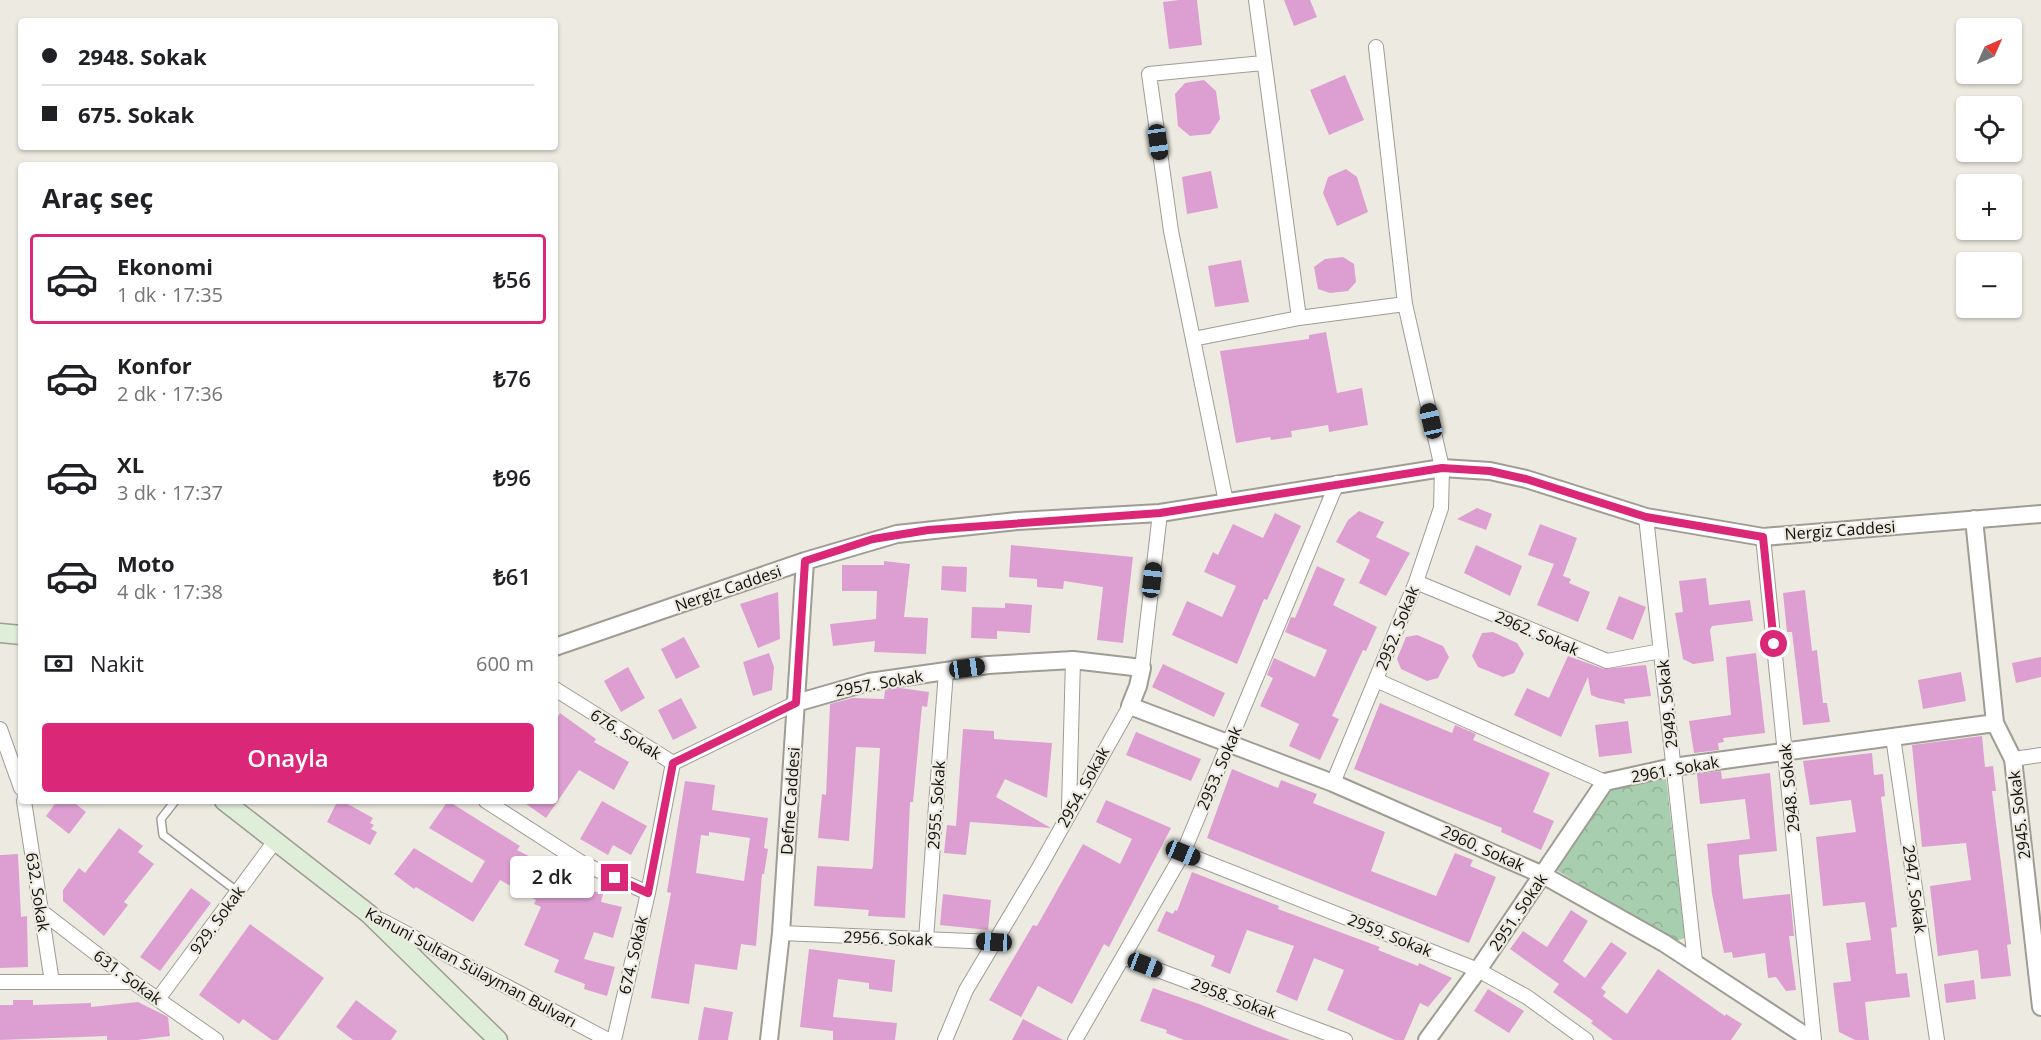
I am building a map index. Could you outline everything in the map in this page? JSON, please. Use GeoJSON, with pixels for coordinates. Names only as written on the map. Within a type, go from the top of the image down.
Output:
{"type":"FeatureCollection","features":[{"type":"Feature","properties":{"kind":"main road"},"geometry":{"type":"LineString","coordinates":[[0,633],[18,635]]}},
{"type":"Feature","properties":{"kind":"main road","name":"Kanuni Sultan Sülayman Bulvarı"},"geometry":{"type":"LineString","coordinates":[[228,804],[369,914]]}},
{"type":"Feature","properties":{"kind":"main road"},"geometry":{"type":"LineString","coordinates":[[369,914],[498,1040]]}},
{"type":"Feature","properties":{"kind":"street"},"geometry":{"type":"LineString","coordinates":[[1256,0],[1299,318]]}},
{"type":"Feature","properties":{"kind":"street","name":"2952. Sokak"},"geometry":{"type":"LineString","coordinates":[[1333,783],[1416,582],[1441,508],[1442,468],[1405,304],[1376,46]]}},
{"type":"Feature","properties":{"kind":"street"},"geometry":{"type":"LineString","coordinates":[[1226,502],[1171,231],[1149,75],[1263,63]]}},
{"type":"Feature","properties":{"kind":"street"},"geometry":{"type":"LineString","coordinates":[[1193,339],[1299,318],[1405,304]]}},
{"type":"Feature","properties":{"kind":"street","name":"Nergiz Caddesi"},"geometry":{"type":"LineString","coordinates":[[558,646],[873,539],[928,530],[1160,513],[1442,468],[1490,471],[1526,479],[1646,517],[1763,537],[2041,514]]}},
{"type":"Feature","properties":{"kind":"street","name":"2953. Sokak"},"geometry":{"type":"LineString","coordinates":[[1075,1040],[1183,853],[1337,483]]}},
{"type":"Feature","properties":{"kind":"street","name":"2954. Sokak"},"geometry":{"type":"LineString","coordinates":[[945,1040],[954,1015],[994,942],[1040,866],[1130,706],[1142,668],[1160,513]]}},
{"type":"Feature","properties":{"kind":"street","name":"2949. Sokak"},"geometry":{"type":"LineString","coordinates":[[1646,517],[1695,962]]}},
{"type":"Feature","properties":{"kind":"street","name":"2945. Sokak"},"geometry":{"type":"LineString","coordinates":[[1974,519],[1995,723],[2013,759],[2041,1007]]}},
{"type":"Feature","properties":{"kind":"street","name":"2948. Sokak"},"geometry":{"type":"LineString","coordinates":[[1763,537],[1813,1040]]}},
{"type":"Feature","properties":{"kind":"street","name":"Defne Caddesi"},"geometry":{"type":"LineString","coordinates":[[769,1040],[781,933],[805,561]]}},
{"type":"Feature","properties":{"kind":"street","name":"2962. Sokak"},"geometry":{"type":"LineString","coordinates":[[1416,582],[1607,661],[1661,651]]}},
{"type":"Feature","properties":{"kind":"street"},"geometry":{"type":"LineString","coordinates":[[1069,811],[1073,660]]}},
{"type":"Feature","properties":{"kind":"street","name":"2957. Sokak"},"geometry":{"type":"LineString","coordinates":[[796,703],[869,682],[1020,662],[1073,660],[1142,668]]}},
{"type":"Feature","properties":{"kind":"street","name":"2955. Sokak"},"geometry":{"type":"LineString","coordinates":[[926,939],[946,671]]}},
{"type":"Feature","properties":{"kind":"street"},"geometry":{"type":"LineString","coordinates":[[1376,680],[1605,782]]}},
{"type":"Feature","properties":{"kind":"street","name":"676. Sokak"},"geometry":{"type":"LineString","coordinates":[[558,691],[673,763],[796,703]]}},
{"type":"Feature","properties":{"kind":"street","name":"2960. Sokak"},"geometry":{"type":"LineString","coordinates":[[1130,706],[1333,783],[1543,875],[1695,962],[1813,1040]]}},
{"type":"Feature","properties":{"kind":"street","name":"2961. Sokak"},"geometry":{"type":"LineString","coordinates":[[1605,782],[1674,767],[1995,723]]}},
{"type":"Feature","properties":{"kind":"street"},"geometry":{"type":"LineString","coordinates":[[0,729],[18,780]]}},
{"type":"Feature","properties":{"kind":"street","name":"2947. Sokak"},"geometry":{"type":"LineString","coordinates":[[1893,737],[1937,1040]]}},
{"type":"Feature","properties":{"kind":"street"},"geometry":{"type":"LineString","coordinates":[[2013,759],[2041,755]]}},
{"type":"Feature","properties":{"kind":"street","name":"674. Sokak"},"geometry":{"type":"LineString","coordinates":[[614,1040],[648,893],[673,763]]}},
{"type":"Feature","properties":{"kind":"street","name":"2951. Sokak"},"geometry":{"type":"LineString","coordinates":[[1427,1040],[1478,970],[1605,782]]}},
{"type":"Feature","properties":{"kind":"street","name":"632. Sokak"},"geometry":{"type":"LineString","coordinates":[[24,804],[51,982]]}},
{"type":"Feature","properties":{"kind":"street"},"geometry":{"type":"LineString","coordinates":[[491,804],[582,863],[648,893]]}},
{"type":"Feature","properties":{"kind":"street","name":"929. Sokak"},"geometry":{"type":"LineString","coordinates":[[158,999],[275,841]]}},
{"type":"Feature","properties":{"kind":"street","name":"2959. Sokak"},"geometry":{"type":"LineString","coordinates":[[1183,853],[1478,970],[1518,992],[1586,1040]]}},
{"type":"Feature","properties":{"kind":"street","name":"631. Sokak"},"geometry":{"type":"LineString","coordinates":[[41,911],[133,982],[216,1040]]}},
{"type":"Feature","properties":{"kind":"street","name":"Kanuni Sultan Sülayman Bulvarı"},"geometry":{"type":"LineString","coordinates":[[369,914],[608,1040]]}},
{"type":"Feature","properties":{"kind":"street","name":"2956. Sokak"},"geometry":{"type":"LineString","coordinates":[[781,933],[994,942]]}},
{"type":"Feature","properties":{"kind":"street","name":"2958. Sokak"},"geometry":{"type":"LineString","coordinates":[[1123,957],[1346,1040]]}},
{"type":"Feature","properties":{"kind":"street"},"geometry":{"type":"LineString","coordinates":[[0,982],[133,982]]}},
{"type":"Feature","properties":{"kind":"lane"},"geometry":{"type":"LineString","coordinates":[[173,804],[161,819],[163,835],[238,892]]}},
{"type":"Feature","properties":{"kind":"green space"},"geometry":{"type":"Polygon","coordinates":[[[1666,778],[1685,938],[1672,942],[1555,869],[1612,786],[1666,778]]]}},
{"type":"Feature","properties":{"kind":"building"},"geometry":{"type":"Polygon","coordinates":[[[1197,0],[1202,45],[1169,49],[1163,2],[1197,0]]]}},
{"type":"Feature","properties":{"kind":"building"},"geometry":{"type":"Polygon","coordinates":[[[1284,0],[1310,0],[1317,17],[1294,26],[1284,0]]]}},
{"type":"Feature","properties":{"kind":"building"},"geometry":{"type":"Polygon","coordinates":[[[1345,75],[1364,120],[1329,135],[1310,90],[1345,75]]]}},
{"type":"Feature","properties":{"kind":"building"},"geometry":{"type":"Polygon","coordinates":[[[1204,80],[1216,91],[1220,119],[1210,134],[1190,136],[1178,126],[1175,94],[1185,83],[1204,80]]]}},
{"type":"Feature","properties":{"kind":"building"},"geometry":{"type":"Polygon","coordinates":[[[1346,169],[1357,177],[1368,212],[1337,226],[1323,193],[1328,177],[1346,169]]]}},
{"type":"Feature","properties":{"kind":"building"},"geometry":{"type":"Polygon","coordinates":[[[1211,171],[1218,208],[1187,214],[1182,177],[1211,171]]]}},
{"type":"Feature","properties":{"kind":"building"},"geometry":{"type":"Polygon","coordinates":[[[1343,257],[1354,264],[1356,282],[1348,291],[1330,293],[1318,289],[1314,267],[1325,259],[1343,257]]]}},
{"type":"Feature","properties":{"kind":"building"},"geometry":{"type":"Polygon","coordinates":[[[1241,260],[1249,302],[1215,307],[1208,266],[1241,260]]]}},
{"type":"Feature","properties":{"kind":"building"},"geometry":{"type":"Polygon","coordinates":[[[1326,332],[1337,393],[1362,388],[1368,425],[1329,432],[1328,425],[1291,431],[1292,437],[1271,440],[1270,437],[1236,443],[1220,351],[1309,339],[1309,335],[1326,332]]]}},
{"type":"Feature","properties":{"kind":"building"},"geometry":{"type":"Polygon","coordinates":[[[1477,508],[1492,514],[1486,530],[1457,519],[1477,508]]]}},
{"type":"Feature","properties":{"kind":"building"},"geometry":{"type":"Polygon","coordinates":[[[1359,511],[1384,522],[1376,537],[1410,553],[1386,596],[1359,583],[1370,560],[1336,542],[1348,520],[1359,511]]]}},
{"type":"Feature","properties":{"kind":"building"},"geometry":{"type":"Polygon","coordinates":[[[1275,513],[1301,526],[1267,600],[1264,599],[1237,664],[1172,635],[1187,601],[1222,617],[1236,586],[1204,572],[1213,552],[1218,555],[1233,524],[1263,538],[1275,513]]]}},
{"type":"Feature","properties":{"kind":"building"},"geometry":{"type":"Polygon","coordinates":[[[1540,524],[1577,538],[1563,576],[1571,579],[1569,583],[1590,592],[1578,622],[1537,605],[1554,564],[1528,555],[1540,524]]]}},
{"type":"Feature","properties":{"kind":"building"},"geometry":{"type":"Polygon","coordinates":[[[1011,545],[1133,557],[1123,643],[1097,640],[1103,587],[1064,581],[1063,589],[1037,587],[1037,579],[1009,577],[1011,545]]]}},
{"type":"Feature","properties":{"kind":"building"},"geometry":{"type":"Polygon","coordinates":[[[1476,545],[1522,566],[1510,596],[1464,573],[1476,545]]]}},
{"type":"Feature","properties":{"kind":"building"},"geometry":{"type":"Polygon","coordinates":[[[884,561],[910,564],[904,617],[928,618],[926,654],[874,652],[875,641],[833,646],[830,624],[876,619],[877,591],[842,591],[842,565],[884,565],[884,561]]]}},
{"type":"Feature","properties":{"kind":"building"},"geometry":{"type":"Polygon","coordinates":[[[942,566],[967,567],[966,592],[941,590],[942,566]]]}},
{"type":"Feature","properties":{"kind":"building"},"geometry":{"type":"Polygon","coordinates":[[[1317,566],[1345,579],[1333,605],[1377,627],[1366,651],[1363,650],[1332,716],[1339,719],[1320,760],[1289,746],[1299,724],[1260,706],[1273,678],[1267,675],[1274,658],[1315,677],[1327,650],[1285,632],[1291,617],[1295,618],[1317,566]]]}},
{"type":"Feature","properties":{"kind":"building"},"geometry":{"type":"Polygon","coordinates":[[[1706,578],[1709,605],[1750,600],[1753,621],[1712,626],[1710,630],[1714,661],[1693,664],[1683,659],[1675,613],[1683,612],[1679,581],[1706,578]]]}},
{"type":"Feature","properties":{"kind":"building"},"geometry":{"type":"Polygon","coordinates":[[[1805,590],[1812,651],[1817,650],[1823,703],[1827,703],[1830,722],[1803,725],[1792,632],[1787,632],[1783,593],[1805,590]]]}},
{"type":"Feature","properties":{"kind":"building"},"geometry":{"type":"Polygon","coordinates":[[[778,592],[780,639],[758,648],[740,604],[778,592]]]}},
{"type":"Feature","properties":{"kind":"building"},"geometry":{"type":"Polygon","coordinates":[[[1619,596],[1646,607],[1633,640],[1606,629],[1619,596]]]}},
{"type":"Feature","properties":{"kind":"building"},"geometry":{"type":"Polygon","coordinates":[[[1005,603],[1032,605],[1030,633],[997,631],[997,639],[971,638],[972,607],[1005,608],[1005,603]]]}},
{"type":"Feature","properties":{"kind":"building"},"geometry":{"type":"Polygon","coordinates":[[[1493,632],[1517,643],[1524,654],[1514,673],[1503,677],[1478,667],[1472,656],[1482,633],[1493,632]]]}},
{"type":"Feature","properties":{"kind":"building"},"geometry":{"type":"Polygon","coordinates":[[[1417,635],[1443,646],[1449,657],[1438,678],[1427,681],[1401,669],[1397,659],[1406,637],[1417,635]]]}},
{"type":"Feature","properties":{"kind":"building"},"geometry":{"type":"Polygon","coordinates":[[[684,637],[700,667],[676,679],[661,649],[684,637]]]}},
{"type":"Feature","properties":{"kind":"building"},"geometry":{"type":"Polygon","coordinates":[[[769,653],[774,667],[772,690],[753,696],[743,662],[769,653]]]}},
{"type":"Feature","properties":{"kind":"building"},"geometry":{"type":"Polygon","coordinates":[[[1756,653],[1765,733],[1723,738],[1724,742],[1718,743],[1719,750],[1694,753],[1689,721],[1731,715],[1726,657],[1756,653]]]}},
{"type":"Feature","properties":{"kind":"building"},"geometry":{"type":"Polygon","coordinates":[[[1568,656],[1604,669],[1646,665],[1651,696],[1624,699],[1625,704],[1598,698],[1591,695],[1588,677],[1561,737],[1514,715],[1527,688],[1549,698],[1568,656]]]}},
{"type":"Feature","properties":{"kind":"building"},"geometry":{"type":"Polygon","coordinates":[[[2041,657],[2041,677],[2016,683],[2012,663],[2041,657]]]}},
{"type":"Feature","properties":{"kind":"building"},"geometry":{"type":"Polygon","coordinates":[[[1163,664],[1225,693],[1214,717],[1152,687],[1163,664]]]}},
{"type":"Feature","properties":{"kind":"building"},"geometry":{"type":"Polygon","coordinates":[[[628,667],[645,698],[621,712],[604,681],[628,667]]]}},
{"type":"Feature","properties":{"kind":"building"},"geometry":{"type":"Polygon","coordinates":[[[1961,672],[1966,701],[1923,709],[1918,680],[1961,672]]]}},
{"type":"Feature","properties":{"kind":"building"},"geometry":{"type":"Polygon","coordinates":[[[900,688],[929,692],[927,707],[922,706],[913,802],[910,802],[905,918],[868,916],[869,910],[814,906],[817,866],[872,869],[873,866],[880,748],[856,747],[849,841],[818,838],[822,794],[826,795],[830,704],[853,698],[884,699],[885,690],[900,688]]]}},
{"type":"Feature","properties":{"kind":"building"},"geometry":{"type":"Polygon","coordinates":[[[681,698],[697,728],[673,740],[658,710],[681,698]]]}},
{"type":"Feature","properties":{"kind":"building"},"geometry":{"type":"Polygon","coordinates":[[[1380,703],[1452,733],[1455,725],[1476,734],[1473,740],[1550,773],[1533,812],[1554,821],[1541,850],[1501,832],[1502,828],[1354,769],[1380,703]]]}},
{"type":"Feature","properties":{"kind":"building"},"geometry":{"type":"Polygon","coordinates":[[[560,713],[596,739],[594,742],[629,762],[614,790],[579,770],[558,801],[558,717],[560,713]]]}},
{"type":"Feature","properties":{"kind":"building"},"geometry":{"type":"Polygon","coordinates":[[[1628,721],[1632,753],[1599,757],[1595,725],[1628,721]]]}},
{"type":"Feature","properties":{"kind":"building"},"geometry":{"type":"Polygon","coordinates":[[[963,729],[994,731],[994,739],[1052,743],[1047,798],[1005,779],[996,797],[1051,828],[970,822],[966,855],[944,853],[947,825],[956,826],[963,729]]]}},
{"type":"Feature","properties":{"kind":"building"},"geometry":{"type":"Polygon","coordinates":[[[1136,732],[1201,759],[1191,781],[1126,755],[1136,732]]]}},
{"type":"Feature","properties":{"kind":"building"},"geometry":{"type":"Polygon","coordinates":[[[1982,736],[1985,767],[1993,766],[1996,791],[1992,791],[2011,944],[2007,945],[2011,976],[1981,979],[1978,950],[1938,956],[1930,886],[1971,880],[1966,843],[1922,847],[1912,745],[1982,736]]]}},
{"type":"Feature","properties":{"kind":"building"},"geometry":{"type":"Polygon","coordinates":[[[1872,753],[1874,775],[1883,774],[1885,796],[1881,797],[1897,927],[1891,928],[1896,974],[1907,973],[1910,997],[1865,1002],[1869,1040],[1855,1040],[1839,1032],[1833,983],[1851,981],[1846,943],[1871,940],[1865,902],[1823,906],[1816,837],[1856,832],[1851,800],[1810,805],[1803,761],[1872,753]]]}},
{"type":"Feature","properties":{"kind":"building"},"geometry":{"type":"Polygon","coordinates":[[[1232,769],[1278,788],[1281,780],[1317,794],[1313,803],[1385,832],[1371,871],[1436,896],[1455,853],[1473,860],[1470,866],[1496,877],[1469,943],[1207,838],[1232,769]]]}},
{"type":"Feature","properties":{"kind":"building"},"geometry":{"type":"Polygon","coordinates":[[[1721,771],[1722,779],[1770,773],[1777,851],[1739,855],[1743,899],[1790,894],[1794,936],[1789,936],[1796,990],[1786,991],[1776,977],[1768,978],[1765,953],[1733,958],[1732,952],[1724,953],[1712,894],[1707,844],[1750,839],[1745,799],[1700,804],[1697,774],[1721,771]]]}},
{"type":"Feature","properties":{"kind":"building"},"geometry":{"type":"Polygon","coordinates":[[[685,781],[715,785],[712,810],[768,818],[764,848],[768,849],[764,874],[762,874],[756,946],[741,944],[737,970],[695,964],[689,1004],[651,998],[671,893],[667,892],[685,781]],[[709,832],[709,836],[701,835],[696,873],[744,881],[750,838],[709,832]]]}},
{"type":"Feature","properties":{"kind":"building"},"geometry":{"type":"Polygon","coordinates":[[[1106,800],[1171,828],[1109,947],[1104,944],[1072,1004],[1038,986],[1021,1017],[989,1000],[1033,925],[1037,926],[1083,844],[1120,864],[1132,839],[1096,822],[1106,800]]]}},
{"type":"Feature","properties":{"kind":"building"},"geometry":{"type":"Polygon","coordinates":[[[602,801],[647,826],[631,855],[613,845],[608,855],[580,839],[602,801]]]}},
{"type":"Feature","properties":{"kind":"building"},"geometry":{"type":"Polygon","coordinates":[[[55,804],[76,804],[86,812],[69,834],[46,816],[55,804]]]}},
{"type":"Feature","properties":{"kind":"building"},"geometry":{"type":"Polygon","coordinates":[[[336,804],[348,804],[373,818],[370,823],[374,825],[371,829],[377,832],[370,845],[327,822],[336,804]]]}},
{"type":"Feature","properties":{"kind":"building"},"geometry":{"type":"Polygon","coordinates":[[[446,804],[453,804],[520,846],[517,850],[552,868],[551,871],[571,879],[569,884],[603,894],[601,902],[622,907],[613,938],[594,932],[584,959],[615,967],[607,996],[584,989],[585,984],[554,972],[559,960],[524,945],[541,907],[534,904],[536,900],[500,880],[473,922],[416,887],[414,889],[394,874],[414,848],[472,883],[485,861],[429,828],[446,804]]]}},
{"type":"Feature","properties":{"kind":"building"},"geometry":{"type":"Polygon","coordinates":[[[526,804],[556,804],[546,818],[526,804]]]}},
{"type":"Feature","properties":{"kind":"building"},"geometry":{"type":"Polygon","coordinates":[[[119,828],[143,846],[138,852],[154,864],[124,902],[128,905],[104,936],[63,901],[63,890],[79,868],[85,873],[119,828]]]}},
{"type":"Feature","properties":{"kind":"building"},"geometry":{"type":"Polygon","coordinates":[[[18,854],[21,917],[27,916],[28,967],[0,968],[0,855],[18,854]]]}},
{"type":"Feature","properties":{"kind":"building"},"geometry":{"type":"Polygon","coordinates":[[[1192,872],[1279,906],[1278,909],[1380,947],[1378,950],[1418,966],[1419,963],[1452,978],[1428,1007],[1420,1003],[1404,1040],[1395,1040],[1327,1010],[1344,970],[1314,958],[1297,1001],[1276,992],[1294,946],[1247,930],[1230,974],[1211,966],[1215,956],[1157,931],[1166,911],[1173,914],[1175,910],[1177,911],[1192,872]]]}},
{"type":"Feature","properties":{"kind":"building"},"geometry":{"type":"Polygon","coordinates":[[[191,888],[211,903],[160,971],[140,957],[191,888]]]}},
{"type":"Feature","properties":{"kind":"building"},"geometry":{"type":"Polygon","coordinates":[[[943,894],[991,900],[988,930],[940,925],[943,894]]]}},
{"type":"Feature","properties":{"kind":"building"},"geometry":{"type":"Polygon","coordinates":[[[1571,910],[1588,921],[1563,961],[1585,978],[1611,942],[1627,953],[1601,988],[1606,992],[1603,996],[1627,1014],[1658,969],[1725,1016],[1726,1014],[1742,1024],[1731,1040],[1613,1040],[1591,1023],[1593,1021],[1553,992],[1559,984],[1510,949],[1523,931],[1547,947],[1571,910]]]}},
{"type":"Feature","properties":{"kind":"building"},"geometry":{"type":"Polygon","coordinates":[[[250,924],[324,978],[278,1040],[272,1040],[243,1019],[239,1024],[199,995],[250,924]]]}},
{"type":"Feature","properties":{"kind":"building"},"geometry":{"type":"Polygon","coordinates":[[[809,949],[895,960],[892,992],[869,989],[869,983],[838,979],[833,1017],[897,1023],[895,1040],[833,1040],[833,1031],[800,1027],[809,949]]]}},
{"type":"Feature","properties":{"kind":"building"},"geometry":{"type":"Polygon","coordinates":[[[1974,980],[1976,999],[1946,1003],[1944,984],[1974,980]]]}},
{"type":"Feature","properties":{"kind":"building"},"geometry":{"type":"Polygon","coordinates":[[[1153,988],[1290,1040],[1184,1040],[1166,1033],[1167,1030],[1140,1021],[1153,988]]]}},
{"type":"Feature","properties":{"kind":"building"},"geometry":{"type":"Polygon","coordinates":[[[1488,989],[1524,1011],[1509,1033],[1474,1011],[1488,989]]]}},
{"type":"Feature","properties":{"kind":"building"},"geometry":{"type":"Polygon","coordinates":[[[13,1000],[33,1000],[33,1005],[91,1003],[91,1007],[138,1002],[168,1017],[170,1036],[138,1040],[107,1040],[107,1036],[0,1040],[0,1005],[13,1005],[13,1000]]]}},
{"type":"Feature","properties":{"kind":"building"},"geometry":{"type":"Polygon","coordinates":[[[356,1000],[397,1031],[391,1040],[353,1040],[336,1027],[356,1000]]]}},
{"type":"Feature","properties":{"kind":"building"},"geometry":{"type":"Polygon","coordinates":[[[704,1007],[733,1012],[728,1040],[698,1040],[704,1007]]]}},
{"type":"Feature","properties":{"kind":"building"},"geometry":{"type":"Polygon","coordinates":[[[1023,1019],[1063,1040],[1012,1040],[1023,1019]]]}},
{"type":"Feature","properties":{"kind":"route"},"geometry":{"type":"LineString","coordinates":[[615,878],[648,893],[673,763],[796,703],[805,561],[873,539],[897,534],[1017,521],[1160,513],[1337,483],[1461,467],[1526,479],[1646,517],[1763,537],[1774,644]]}}]}
